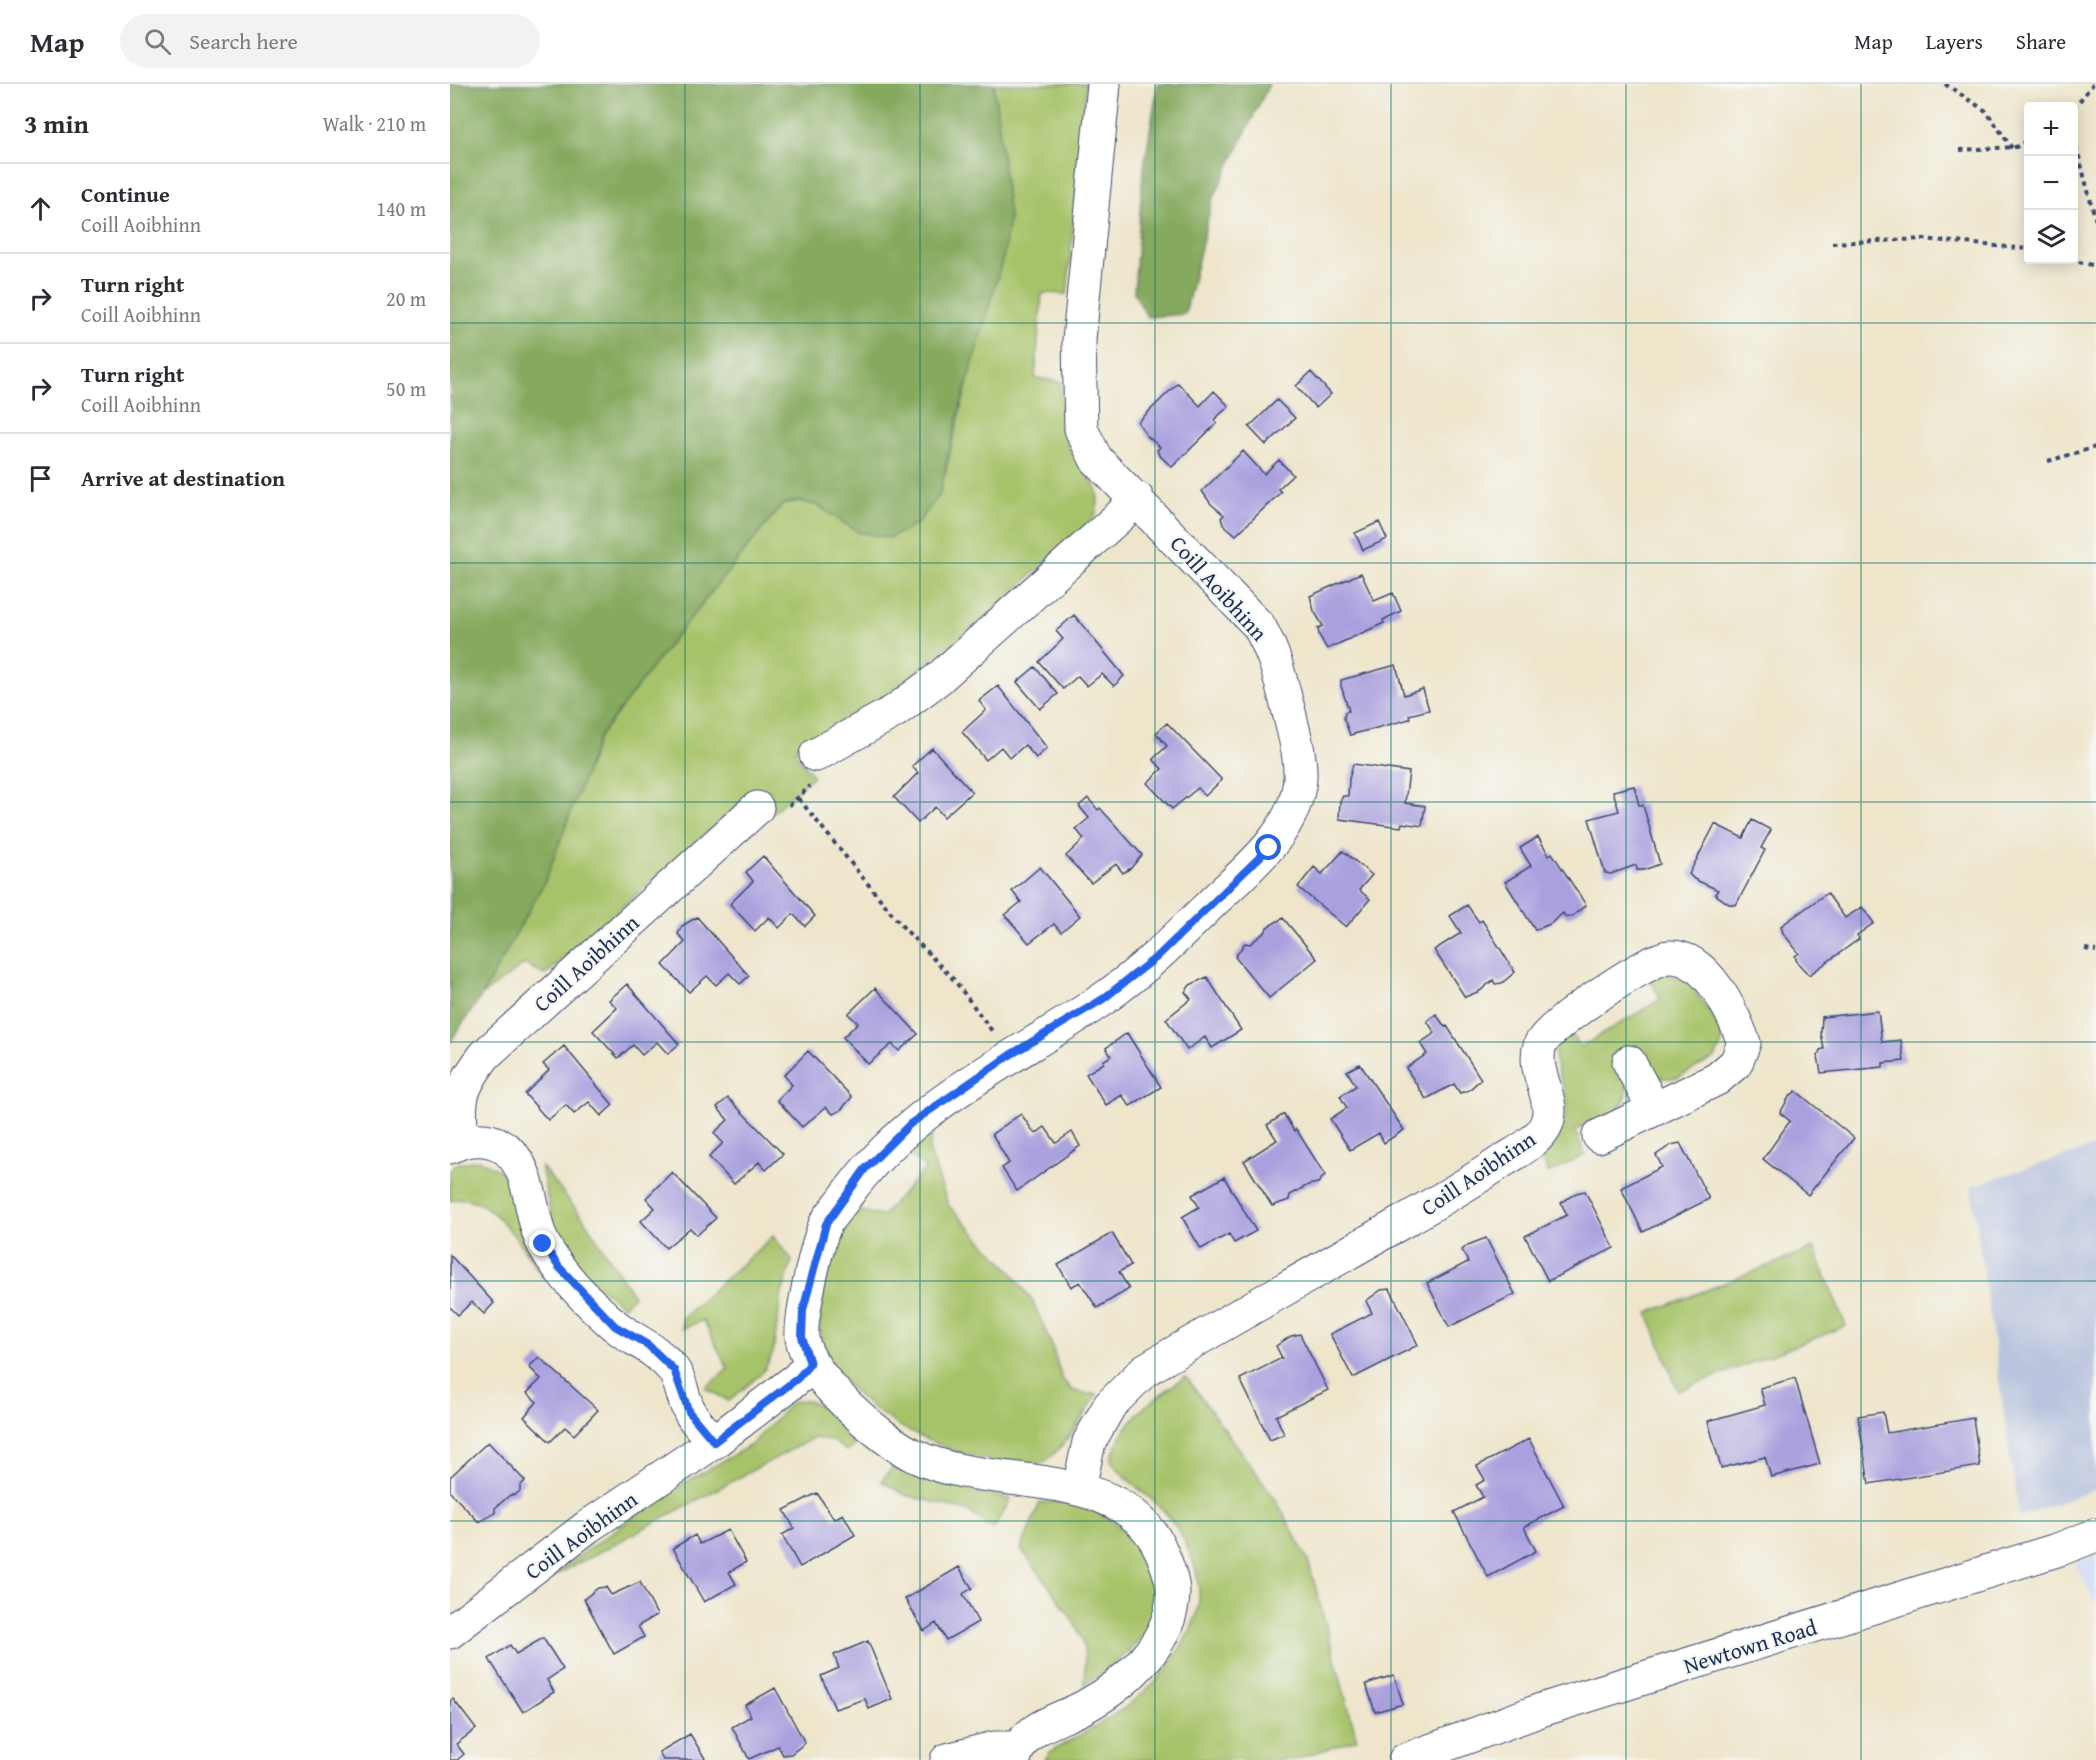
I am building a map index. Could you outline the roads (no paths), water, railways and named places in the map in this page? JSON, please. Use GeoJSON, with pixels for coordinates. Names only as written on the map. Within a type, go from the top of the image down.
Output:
{"type":"FeatureCollection","features":[{"type":"Feature","properties":{"kind":"street","name":"Coill Aoibhinn"},"geometry":{"type":"LineString","coordinates":[[947,1760],[994,1748],[1016,1754],[1032,1730],[1086,1706],[1123,1680],[1146,1657],[1168,1625],[1173,1591],[1157,1541],[1138,1519],[1110,1501],[1079,1488],[970,1473],[915,1456],[862,1420],[810,1364],[802,1337],[803,1310],[826,1224],[865,1169],[910,1124],[1010,1055],[1103,999],[1158,956],[1269,848],[1294,807],[1300,778],[1298,751],[1275,653],[1259,626],[1137,498],[1096,459],[1081,429],[1079,340],[1104,84]]}},
{"type":"Feature","properties":{"kind":"street"},"geometry":{"type":"LineString","coordinates":[[816,755],[895,711],[938,679],[1121,515],[1137,498]]}},
{"type":"Feature","properties":{"kind":"street","name":"Coill Aoibhinn"},"geometry":{"type":"LineString","coordinates":[[714,1442],[689,1412],[674,1370],[648,1345],[615,1326],[559,1267],[543,1244],[527,1184],[517,1163],[503,1146],[484,1140],[456,1144],[459,1107],[466,1080],[485,1055],[757,808]]}},
{"type":"Feature","properties":{"kind":"street","name":"Coill Aoibhinn"},"geometry":{"type":"LineString","coordinates":[[1079,1488],[1089,1442],[1110,1405],[1145,1370],[1461,1188],[1536,1139],[1548,1120],[1550,1099],[1540,1072],[1540,1045],[1554,1027],[1649,962],[1668,957],[1689,959],[1704,971],[1736,1022],[1744,1044],[1736,1063],[1718,1079],[1599,1136]]}},
{"type":"Feature","properties":{"kind":"street"},"geometry":{"type":"LineString","coordinates":[[1629,1062],[1654,1109]]}},
{"type":"Feature","properties":{"kind":"street","name":"Coill Aoibhinn"},"geometry":{"type":"LineString","coordinates":[[450,1632],[587,1527],[714,1442],[798,1378],[810,1364]]}},
{"type":"Feature","properties":{"kind":"street","name":"Newtown Road"},"geometry":{"type":"LineString","coordinates":[[1405,1760],[1541,1710],[2060,1549],[2096,1535]]}}]}
